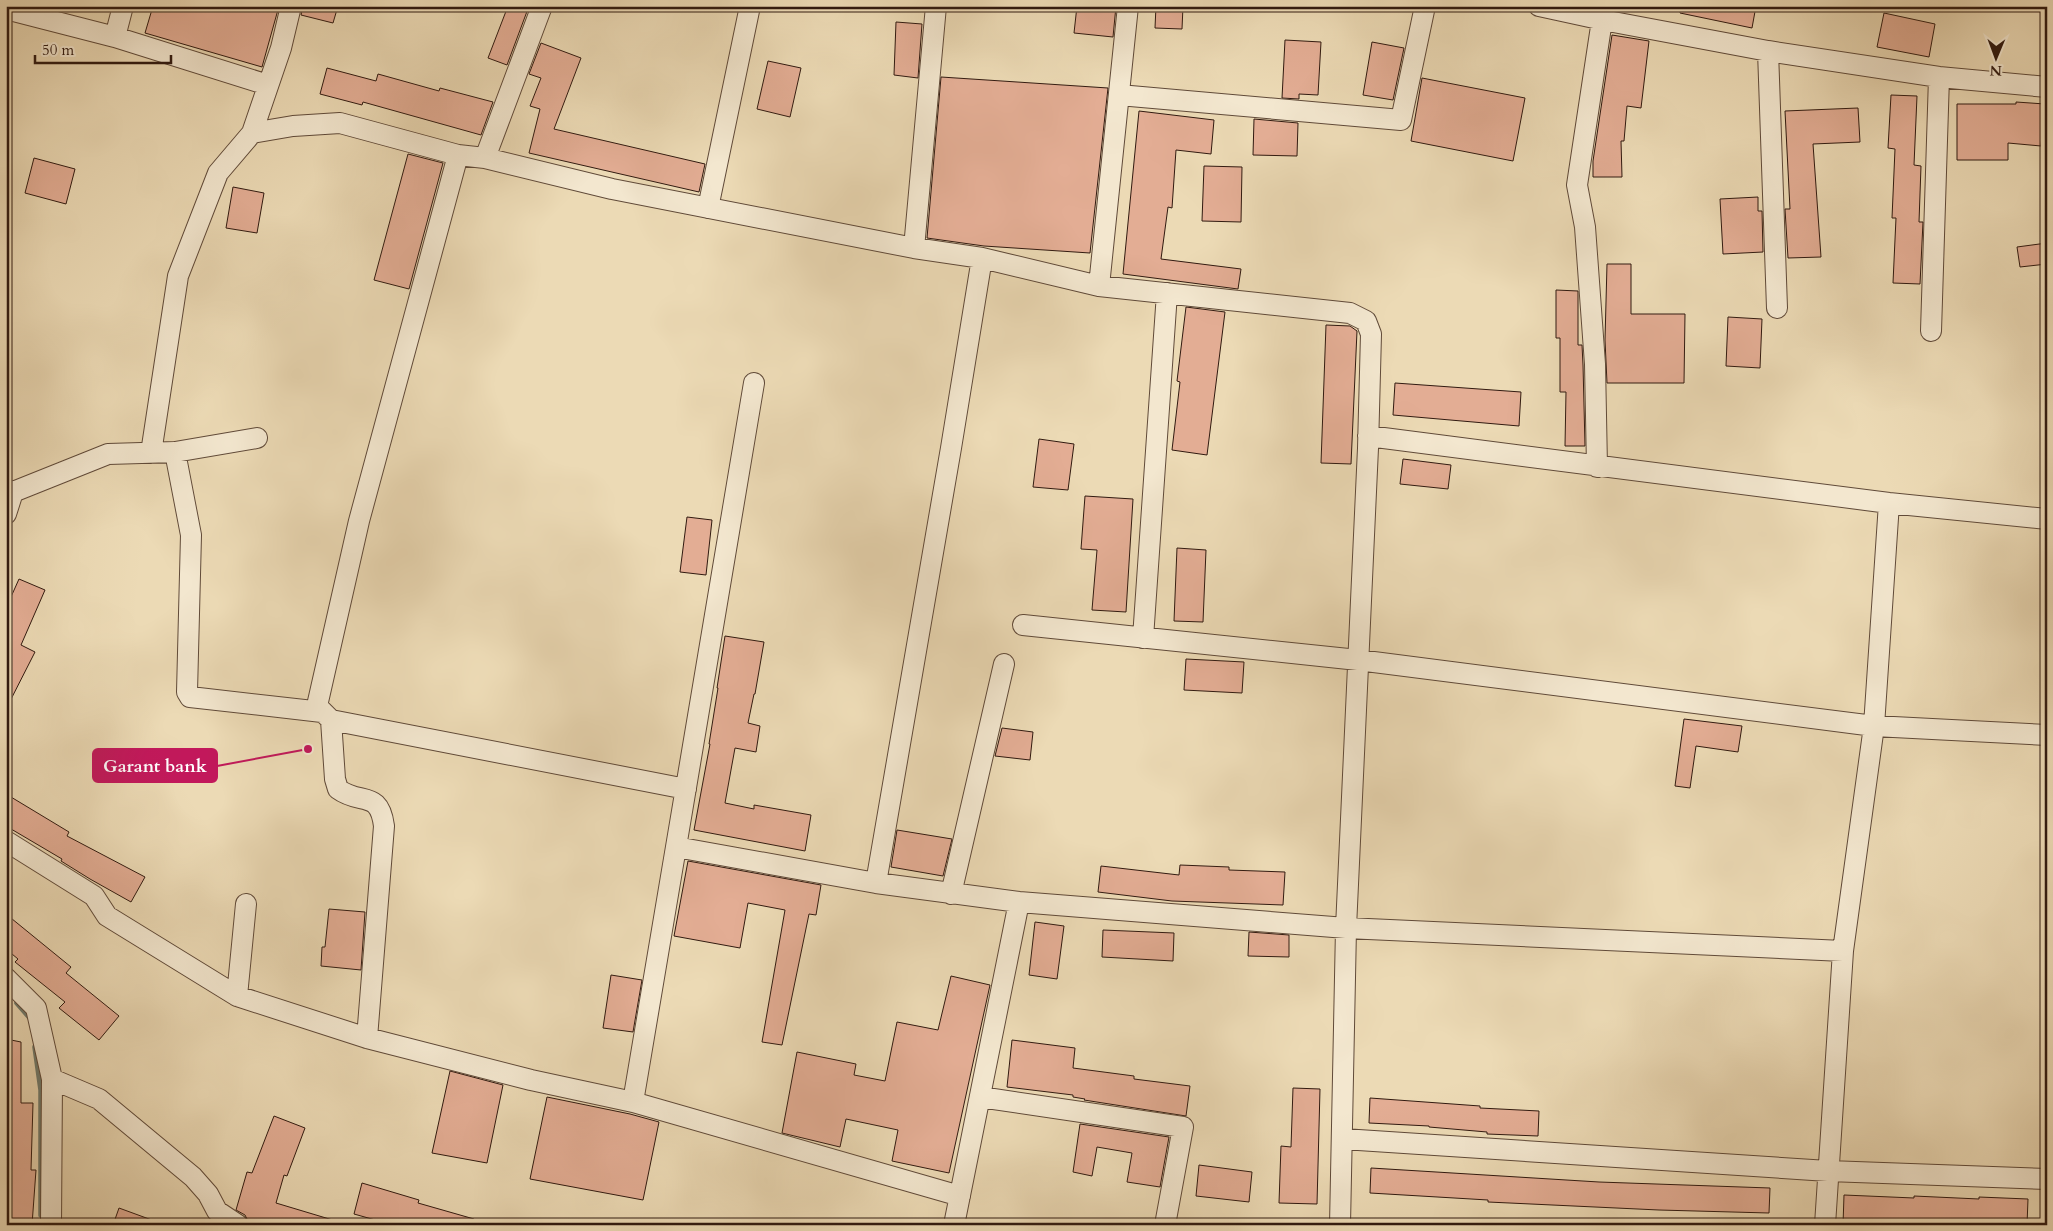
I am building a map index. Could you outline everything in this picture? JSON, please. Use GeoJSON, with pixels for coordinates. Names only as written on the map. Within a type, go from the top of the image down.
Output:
{"type":"FeatureCollection","features":[{"type":"Feature","properties":{"kind":"street"},"geometry":{"type":"LineString","coordinates":[[115,37],[123,6]]}},
{"type":"Feature","properties":{"kind":"street"},"geometry":{"type":"LineString","coordinates":[[151,453],[178,276],[218,173],[252,133],[281,48],[291,6]]}},
{"type":"Feature","properties":{"kind":"street"},"geometry":{"type":"LineString","coordinates":[[485,158],[542,6]]}},
{"type":"Feature","properties":{"kind":"street"},"geometry":{"type":"LineString","coordinates":[[708,208],[750,6]]}},
{"type":"Feature","properties":{"kind":"street"},"geometry":{"type":"LineString","coordinates":[[914,248],[936,6]]}},
{"type":"Feature","properties":{"kind":"street"},"geometry":{"type":"LineString","coordinates":[[1099,286],[1128,6]]}},
{"type":"Feature","properties":{"kind":"street"},"geometry":{"type":"LineString","coordinates":[[1119,95],[1401,120],[1424,6]]}},
{"type":"Feature","properties":{"kind":"street"},"geometry":{"type":"LineString","coordinates":[[1546,7],[1602,20],[1768,50],[1939,77],[2047,87]]}},
{"type":"Feature","properties":{"kind":"street"},"geometry":{"type":"LineString","coordinates":[[6,9],[115,37],[268,85]]}},
{"type":"Feature","properties":{"kind":"street"},"geometry":{"type":"LineString","coordinates":[[1597,467],[1595,364],[1585,227],[1577,185],[1602,20]]}},
{"type":"Feature","properties":{"kind":"street"},"geometry":{"type":"LineString","coordinates":[[1768,50],[1777,308]]}},
{"type":"Feature","properties":{"kind":"street"},"geometry":{"type":"LineString","coordinates":[[1931,331],[1939,77]]}},
{"type":"Feature","properties":{"kind":"street"},"geometry":{"type":"LineString","coordinates":[[252,133],[293,126],[340,124],[458,155],[485,158],[612,188],[914,248],[982,258],[1099,286],[1350,313],[1366,321],[1371,334],[1346,928],[1340,1225]]}},
{"type":"Feature","properties":{"kind":"street"},"geometry":{"type":"LineString","coordinates":[[367,1038],[384,826],[382,811],[376,803],[350,796],[338,789],[327,716],[317,706],[359,521],[458,155]]}},
{"type":"Feature","properties":{"kind":"street"},"geometry":{"type":"LineString","coordinates":[[876,883],[982,258]]}},
{"type":"Feature","properties":{"kind":"street"},"geometry":{"type":"LineString","coordinates":[[1143,638],[1167,293]]}},
{"type":"Feature","properties":{"kind":"street"},"geometry":{"type":"LineString","coordinates":[[633,1102],[754,384]]}},
{"type":"Feature","properties":{"kind":"street"},"geometry":{"type":"LineString","coordinates":[[1368,436],[1597,467],[1889,503],[2047,519]]}},
{"type":"Feature","properties":{"kind":"street"},"geometry":{"type":"LineString","coordinates":[[6,514],[10,492],[108,454],[174,452],[257,438]]}},
{"type":"Feature","properties":{"kind":"street"},"geometry":{"type":"LineString","coordinates":[[174,452],[191,535],[186,692],[190,697],[327,716],[686,789]]}},
{"type":"Feature","properties":{"kind":"street"},"geometry":{"type":"LineString","coordinates":[[1825,1225],[1843,951],[1874,726],[1889,503]]}},
{"type":"Feature","properties":{"kind":"street"},"geometry":{"type":"LineString","coordinates":[[1023,625],[1358,660],[1874,726],[2047,735]]}},
{"type":"Feature","properties":{"kind":"street"},"geometry":{"type":"LineString","coordinates":[[951,894],[1004,664]]}},
{"type":"Feature","properties":{"kind":"street"},"geometry":{"type":"LineString","coordinates":[[6,841],[94,896],[107,916],[237,996],[367,1038],[531,1080],[633,1102],[960,1196]]}},
{"type":"Feature","properties":{"kind":"street"},"geometry":{"type":"LineString","coordinates":[[676,847],[876,883],[1019,902],[1346,928],[1843,951]]}},
{"type":"Feature","properties":{"kind":"street"},"geometry":{"type":"LineString","coordinates":[[954,1225],[1019,902]]}},
{"type":"Feature","properties":{"kind":"street"},"geometry":{"type":"LineString","coordinates":[[237,996],[246,904]]}},
{"type":"Feature","properties":{"kind":"street"},"geometry":{"type":"LineString","coordinates":[[6,978],[36,1008],[52,1079],[51,1225]]}},
{"type":"Feature","properties":{"kind":"street"},"geometry":{"type":"LineString","coordinates":[[52,1079],[99,1099],[193,1177],[208,1194],[217,1212],[238,1225]]}},
{"type":"Feature","properties":{"kind":"street"},"geometry":{"type":"LineString","coordinates":[[980,1097],[1183,1127],[1165,1225]]}},
{"type":"Feature","properties":{"kind":"street"},"geometry":{"type":"LineString","coordinates":[[1343,1139],[1828,1171],[2047,1179]]}},
{"type":"Feature","properties":{"kind":"building"},"geometry":{"type":"Polygon","coordinates":[[[153,6],[279,6],[262,67],[145,33],[153,6]]]}},
{"type":"Feature","properties":{"kind":"building"},"geometry":{"type":"Polygon","coordinates":[[[303,6],[338,6],[333,23],[301,15],[303,6]]]}},
{"type":"Feature","properties":{"kind":"building"},"geometry":{"type":"Polygon","coordinates":[[[508,6],[529,6],[507,65],[488,58],[508,6]]]}},
{"type":"Feature","properties":{"kind":"building"},"geometry":{"type":"Polygon","coordinates":[[[1077,6],[1116,6],[1113,37],[1074,33],[1077,6]]]}},
{"type":"Feature","properties":{"kind":"building"},"geometry":{"type":"Polygon","coordinates":[[[1156,6],[1183,6],[1182,29],[1155,28],[1156,6]]]}},
{"type":"Feature","properties":{"kind":"building"},"geometry":{"type":"Polygon","coordinates":[[[1680,6],[1756,6],[1752,28],[1680,13],[1680,6]]]}},
{"type":"Feature","properties":{"kind":"building"},"geometry":{"type":"Polygon","coordinates":[[[1884,13],[1935,24],[1929,57],[1877,47],[1884,13]]]}},
{"type":"Feature","properties":{"kind":"building"},"geometry":{"type":"Polygon","coordinates":[[[896,22],[922,24],[918,78],[894,75],[896,22]]]}},
{"type":"Feature","properties":{"kind":"building"},"geometry":{"type":"Polygon","coordinates":[[[1612,35],[1649,41],[1641,108],[1627,106],[1624,141],[1621,141],[1622,177],[1593,177],[1593,161],[1612,35]]]}},
{"type":"Feature","properties":{"kind":"building"},"geometry":{"type":"Polygon","coordinates":[[[1285,40],[1321,42],[1318,95],[1299,94],[1299,99],[1282,98],[1285,40]]]}},
{"type":"Feature","properties":{"kind":"building"},"geometry":{"type":"Polygon","coordinates":[[[1372,42],[1404,48],[1393,100],[1363,95],[1372,42]]]}},
{"type":"Feature","properties":{"kind":"building"},"geometry":{"type":"Polygon","coordinates":[[[541,43],[581,58],[554,129],[705,164],[699,192],[529,153],[540,109],[530,106],[541,78],[529,74],[541,43]]]}},
{"type":"Feature","properties":{"kind":"building"},"geometry":{"type":"Polygon","coordinates":[[[768,61],[801,68],[790,117],[757,109],[768,61]]]}},
{"type":"Feature","properties":{"kind":"building"},"geometry":{"type":"Polygon","coordinates":[[[327,68],[376,81],[378,74],[439,91],[440,88],[493,102],[481,135],[363,102],[362,105],[320,94],[327,68]]]}},
{"type":"Feature","properties":{"kind":"building"},"geometry":{"type":"Polygon","coordinates":[[[941,77],[1108,88],[1090,253],[984,246],[927,238],[941,77]]]}},
{"type":"Feature","properties":{"kind":"building"},"geometry":{"type":"Polygon","coordinates":[[[1422,78],[1525,98],[1513,161],[1411,141],[1422,78]]]}},
{"type":"Feature","properties":{"kind":"building"},"geometry":{"type":"Polygon","coordinates":[[[1891,95],[1917,96],[1914,165],[1921,166],[1919,222],[1923,222],[1920,284],[1893,283],[1896,218],[1892,218],[1895,149],[1888,148],[1891,95]]]}},
{"type":"Feature","properties":{"kind":"building"},"geometry":{"type":"Polygon","coordinates":[[[2016,102],[2045,104],[2041,146],[2008,143],[2008,160],[1957,160],[1957,104],[2016,104],[2016,102]]]}},
{"type":"Feature","properties":{"kind":"building"},"geometry":{"type":"Polygon","coordinates":[[[1858,108],[1860,142],[1813,144],[1821,257],[1788,258],[1785,209],[1790,209],[1785,111],[1858,108]]]}},
{"type":"Feature","properties":{"kind":"building"},"geometry":{"type":"Polygon","coordinates":[[[1139,111],[1214,120],[1211,154],[1176,150],[1172,208],[1168,207],[1161,259],[1241,269],[1238,289],[1123,274],[1139,111]]]}},
{"type":"Feature","properties":{"kind":"building"},"geometry":{"type":"Polygon","coordinates":[[[1254,119],[1298,123],[1297,156],[1253,155],[1254,119]]]}},
{"type":"Feature","properties":{"kind":"building"},"geometry":{"type":"Polygon","coordinates":[[[408,154],[443,163],[409,289],[374,280],[408,154]]]}},
{"type":"Feature","properties":{"kind":"building"},"geometry":{"type":"Polygon","coordinates":[[[34,158],[75,169],[66,204],[25,193],[34,158]]]}},
{"type":"Feature","properties":{"kind":"building"},"geometry":{"type":"Polygon","coordinates":[[[1204,166],[1242,167],[1241,222],[1202,221],[1204,166]]]}},
{"type":"Feature","properties":{"kind":"building"},"geometry":{"type":"Polygon","coordinates":[[[233,187],[264,193],[257,233],[226,228],[233,187]]]}},
{"type":"Feature","properties":{"kind":"building"},"geometry":{"type":"Polygon","coordinates":[[[1758,197],[1758,211],[1762,211],[1763,252],[1723,254],[1720,199],[1758,197]]]}},
{"type":"Feature","properties":{"kind":"building"},"geometry":{"type":"Polygon","coordinates":[[[2047,243],[2047,264],[2020,267],[2017,247],[2047,243]]]}},
{"type":"Feature","properties":{"kind":"building"},"geometry":{"type":"Polygon","coordinates":[[[1607,264],[1631,264],[1631,314],[1685,314],[1684,383],[1607,383],[1605,340],[1607,264]]]}},
{"type":"Feature","properties":{"kind":"building"},"geometry":{"type":"Polygon","coordinates":[[[1556,290],[1578,291],[1578,345],[1582,345],[1585,446],[1565,446],[1566,392],[1560,392],[1560,338],[1556,338],[1556,290]]]}},
{"type":"Feature","properties":{"kind":"building"},"geometry":{"type":"Polygon","coordinates":[[[1186,307],[1225,312],[1207,455],[1172,450],[1180,382],[1177,381],[1186,307]]]}},
{"type":"Feature","properties":{"kind":"building"},"geometry":{"type":"Polygon","coordinates":[[[1728,317],[1762,319],[1760,368],[1726,366],[1728,317]]]}},
{"type":"Feature","properties":{"kind":"building"},"geometry":{"type":"Polygon","coordinates":[[[1326,325],[1350,326],[1357,331],[1351,464],[1321,463],[1326,325]]]}},
{"type":"Feature","properties":{"kind":"building"},"geometry":{"type":"Polygon","coordinates":[[[1395,383],[1521,392],[1519,426],[1393,415],[1395,383]]]}},
{"type":"Feature","properties":{"kind":"building"},"geometry":{"type":"Polygon","coordinates":[[[1039,439],[1074,444],[1068,490],[1033,487],[1039,439]]]}},
{"type":"Feature","properties":{"kind":"building"},"geometry":{"type":"Polygon","coordinates":[[[1403,459],[1451,465],[1448,489],[1400,484],[1403,459]]]}},
{"type":"Feature","properties":{"kind":"building"},"geometry":{"type":"Polygon","coordinates":[[[1085,496],[1133,499],[1126,612],[1092,610],[1097,550],[1081,549],[1085,496]]]}},
{"type":"Feature","properties":{"kind":"building"},"geometry":{"type":"Polygon","coordinates":[[[687,517],[712,520],[706,575],[680,572],[687,517]]]}},
{"type":"Feature","properties":{"kind":"building"},"geometry":{"type":"Polygon","coordinates":[[[1177,548],[1206,550],[1203,622],[1174,621],[1177,548]]]}},
{"type":"Feature","properties":{"kind":"building"},"geometry":{"type":"Polygon","coordinates":[[[19,579],[45,590],[21,645],[35,652],[6,709],[6,608],[19,579]]]}},
{"type":"Feature","properties":{"kind":"building"},"geometry":{"type":"Polygon","coordinates":[[[725,636],[764,642],[748,723],[760,726],[756,752],[735,748],[725,803],[754,809],[754,805],[811,815],[805,851],[694,830],[710,744],[725,636]]]}},
{"type":"Feature","properties":{"kind":"building"},"geometry":{"type":"Polygon","coordinates":[[[1186,659],[1244,662],[1242,693],[1184,690],[1186,659]]]}},
{"type":"Feature","properties":{"kind":"building"},"geometry":{"type":"Polygon","coordinates":[[[1684,719],[1742,726],[1738,752],[1696,746],[1690,788],[1675,786],[1684,719]]]}},
{"type":"Feature","properties":{"kind":"building"},"geometry":{"type":"Polygon","coordinates":[[[1002,728],[1033,732],[1030,760],[995,756],[1002,728]]]}},
{"type":"Feature","properties":{"kind":"building"},"geometry":{"type":"Polygon","coordinates":[[[6,794],[69,832],[67,836],[145,877],[131,902],[90,879],[61,861],[62,859],[6,826],[6,794]]]}},
{"type":"Feature","properties":{"kind":"building"},"geometry":{"type":"Polygon","coordinates":[[[897,830],[952,839],[943,876],[891,867],[897,830]]]}},
{"type":"Feature","properties":{"kind":"building"},"geometry":{"type":"Polygon","coordinates":[[[688,861],[821,885],[816,915],[809,914],[782,1045],[762,1042],[785,910],[748,903],[740,948],[674,936],[688,861]]]}},
{"type":"Feature","properties":{"kind":"building"},"geometry":{"type":"Polygon","coordinates":[[[1180,865],[1229,867],[1229,870],[1285,872],[1283,905],[1172,901],[1098,892],[1101,866],[1179,875],[1180,865]]]}},
{"type":"Feature","properties":{"kind":"building"},"geometry":{"type":"Polygon","coordinates":[[[329,909],[365,912],[361,970],[321,966],[322,947],[325,947],[329,909]]]}},
{"type":"Feature","properties":{"kind":"building"},"geometry":{"type":"Polygon","coordinates":[[[6,914],[71,967],[66,973],[119,1016],[99,1040],[59,1008],[65,1002],[15,962],[18,959],[6,949],[6,914]]]}},
{"type":"Feature","properties":{"kind":"building"},"geometry":{"type":"Polygon","coordinates":[[[1035,922],[1064,926],[1057,979],[1029,975],[1035,922]]]}},
{"type":"Feature","properties":{"kind":"building"},"geometry":{"type":"Polygon","coordinates":[[[1103,930],[1174,933],[1173,961],[1102,957],[1103,930]]]}},
{"type":"Feature","properties":{"kind":"building"},"geometry":{"type":"Polygon","coordinates":[[[1249,932],[1289,935],[1289,957],[1248,956],[1249,932]]]}},
{"type":"Feature","properties":{"kind":"building"},"geometry":{"type":"Polygon","coordinates":[[[611,975],[642,980],[633,1032],[603,1028],[611,975]]]}},
{"type":"Feature","properties":{"kind":"building"},"geometry":{"type":"Polygon","coordinates":[[[951,976],[990,985],[949,1173],[892,1161],[898,1130],[846,1119],[840,1147],[782,1133],[797,1052],[856,1064],[854,1075],[885,1081],[897,1022],[938,1030],[951,976]]]}},
{"type":"Feature","properties":{"kind":"building"},"geometry":{"type":"Polygon","coordinates":[[[6,1039],[21,1042],[21,1103],[33,1103],[31,1170],[36,1170],[32,1225],[6,1225],[6,1039]]]}},
{"type":"Feature","properties":{"kind":"building"},"geometry":{"type":"Polygon","coordinates":[[[1012,1040],[1075,1048],[1073,1068],[1134,1076],[1134,1079],[1190,1086],[1186,1116],[1084,1100],[1073,1097],[1073,1095],[1007,1087],[1012,1040]]]}},
{"type":"Feature","properties":{"kind":"building"},"geometry":{"type":"Polygon","coordinates":[[[450,1071],[503,1085],[487,1163],[432,1153],[450,1071]]]}},
{"type":"Feature","properties":{"kind":"building"},"geometry":{"type":"Polygon","coordinates":[[[1293,1088],[1320,1089],[1317,1204],[1279,1203],[1281,1146],[1291,1147],[1293,1088]]]}},
{"type":"Feature","properties":{"kind":"building"},"geometry":{"type":"Polygon","coordinates":[[[547,1097],[659,1122],[643,1200],[530,1179],[547,1097]]]}},
{"type":"Feature","properties":{"kind":"building"},"geometry":{"type":"Polygon","coordinates":[[[1370,1098],[1480,1106],[1480,1108],[1539,1111],[1538,1136],[1487,1134],[1487,1132],[1429,1126],[1369,1123],[1370,1098]]]}},
{"type":"Feature","properties":{"kind":"building"},"geometry":{"type":"Polygon","coordinates":[[[274,1116],[305,1128],[287,1176],[284,1175],[276,1203],[336,1221],[335,1225],[250,1225],[245,1215],[236,1210],[247,1172],[252,1173],[274,1116]]]}},
{"type":"Feature","properties":{"kind":"building"},"geometry":{"type":"Polygon","coordinates":[[[1080,1124],[1169,1137],[1160,1187],[1127,1182],[1132,1153],[1097,1147],[1092,1176],[1073,1172],[1080,1124]]]}},
{"type":"Feature","properties":{"kind":"building"},"geometry":{"type":"Polygon","coordinates":[[[1199,1165],[1252,1172],[1249,1202],[1196,1196],[1199,1165]]]}},
{"type":"Feature","properties":{"kind":"building"},"geometry":{"type":"Polygon","coordinates":[[[1371,1168],[1599,1182],[1770,1188],[1769,1213],[1488,1202],[1488,1200],[1370,1193],[1371,1168]]]}},
{"type":"Feature","properties":{"kind":"building"},"geometry":{"type":"Polygon","coordinates":[[[362,1183],[419,1200],[418,1203],[474,1219],[473,1225],[393,1225],[354,1214],[362,1183]]]}},
{"type":"Feature","properties":{"kind":"building"},"geometry":{"type":"Polygon","coordinates":[[[1844,1195],[2028,1199],[2027,1225],[1843,1225],[1844,1195]]]}},
{"type":"Feature","properties":{"kind":"building"},"geometry":{"type":"Polygon","coordinates":[[[119,1208],[160,1223],[159,1225],[113,1225],[119,1208]]]}},
{"type":"Feature","properties":{"kind":"waterway"},"geometry":{"type":"LineString","coordinates":[[17,1003],[31,1019]]}},
{"type":"Feature","properties":{"kind":"waterway"},"geometry":{"type":"LineString","coordinates":[[35,1047],[41,1090],[41,1215]]}},
{"type":"Feature","properties":{"kind":"place","name":"Garant bank"},"geometry":{"type":"Point","coordinates":[308,749]}}]}
